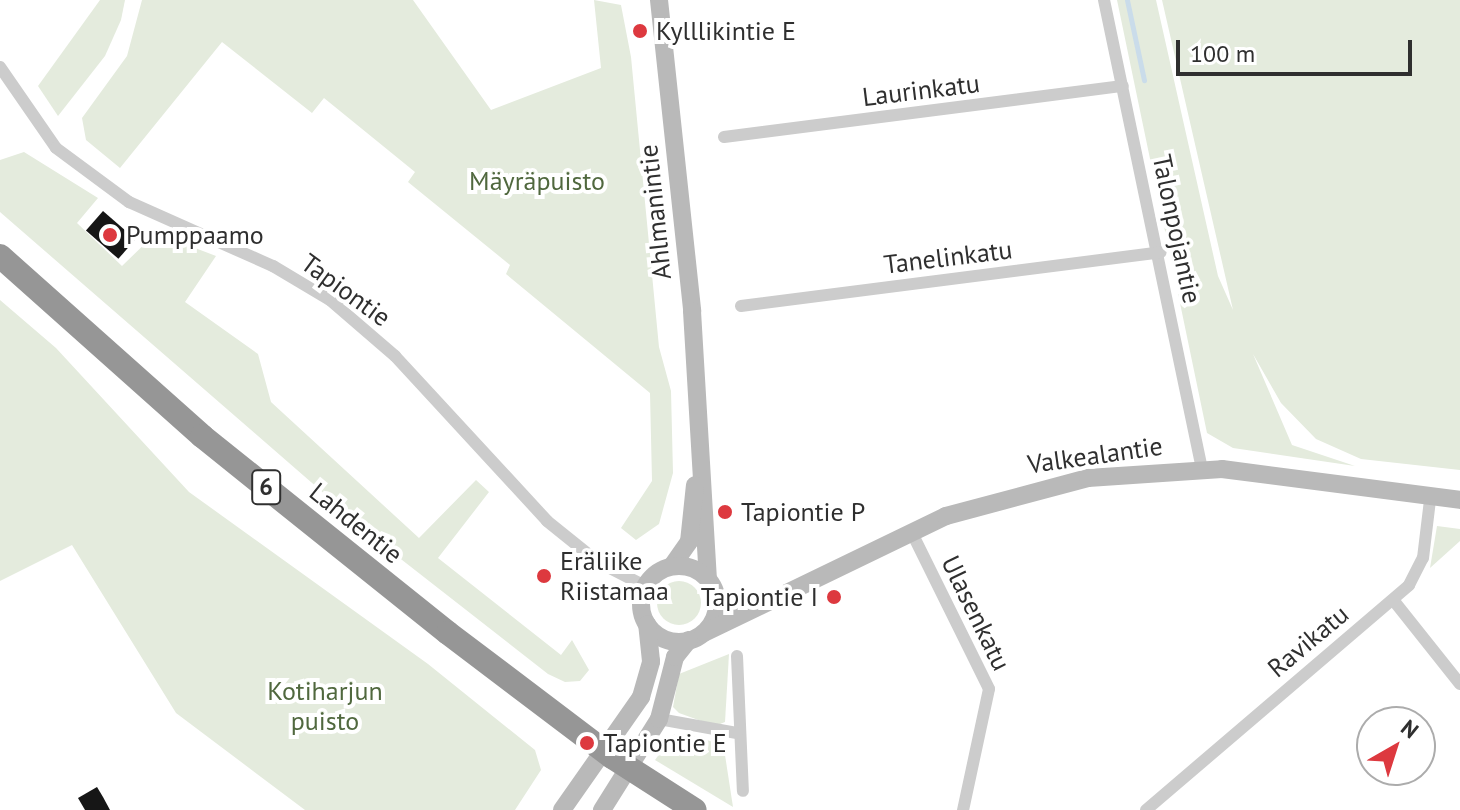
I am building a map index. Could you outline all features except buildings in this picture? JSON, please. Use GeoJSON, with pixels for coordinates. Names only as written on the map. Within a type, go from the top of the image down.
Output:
{"type":"FeatureCollection","features":[{"type":"Feature","properties":{"kind":"highway","name":"Lahdentie"},"geometry":{"type":"LineString","coordinates":[[0,256],[202,436],[542,704],[692,808]]}},
{"type":"Feature","properties":{"kind":"main road","name":"Ahlmanintie"},"geometry":{"type":"LineString","coordinates":[[659,0],[700,418],[711,583]]}},
{"type":"Feature","properties":{"kind":"main road","name":"Ahlmanintie"},"geometry":{"type":"LineString","coordinates":[[672,566],[692,531],[700,418]]}},
{"type":"Feature","properties":{"kind":"main road","name":"Valkealantie"},"geometry":{"type":"LineString","coordinates":[[696,636],[788,596],[911,531],[1028,489],[1202,469],[1430,500]]}},
{"type":"Feature","properties":{"kind":"main road"},"geometry":{"type":"LineString","coordinates":[[1430,500],[1460,500]]}},
{"type":"Feature","properties":{"kind":"main road"},"geometry":{"type":"LineString","coordinates":[[562,810],[641,697],[651,661],[645,586],[672,566],[711,583],[716,614],[675,657],[659,719],[602,810]]}},
{"type":"Feature","properties":{"kind":"main road","name":"Valkealantie"},"geometry":{"type":"LineString","coordinates":[[711,583],[749,604],[788,596]]}},
{"type":"Feature","properties":{"kind":"main road"},"geometry":{"type":"LineString","coordinates":[[647,624],[664,638],[696,636]]}},
{"type":"Feature","properties":{"kind":"street","name":"Talonpojantie"},"geometry":{"type":"LineString","coordinates":[[1104,0],[1161,252],[1202,469]]}},
{"type":"Feature","properties":{"kind":"street","name":"Tapiontie"},"geometry":{"type":"LineString","coordinates":[[0,67],[56,148],[92,177],[129,202],[273,266],[330,300],[395,356],[547,521],[598,562],[645,586]]}},
{"type":"Feature","properties":{"kind":"street","name":"Laurinkatu"},"geometry":{"type":"LineString","coordinates":[[724,137],[1123,86]]}},
{"type":"Feature","properties":{"kind":"street","name":"Tanelinkatu"},"geometry":{"type":"LineString","coordinates":[[741,306],[1161,252]]}},
{"type":"Feature","properties":{"kind":"street","name":"Ravikatu"},"geometry":{"type":"LineString","coordinates":[[1146,810],[1394,601],[1423,558],[1430,500]]}},
{"type":"Feature","properties":{"kind":"street","name":"Ulasenkatu"},"geometry":{"type":"LineString","coordinates":[[911,531],[989,689],[963,810]]}},
{"type":"Feature","properties":{"kind":"street"},"geometry":{"type":"LineString","coordinates":[[1394,601],[1460,684]]}},
{"type":"Feature","properties":{"kind":"street"},"geometry":{"type":"LineString","coordinates":[[737,656],[737,733],[743,791]]}},
{"type":"Feature","properties":{"kind":"street"},"geometry":{"type":"LineString","coordinates":[[659,719],[737,733]]}},
{"type":"Feature","properties":{"kind":"green space"},"geometry":{"type":"Polygon","coordinates":[[[100,0],[125,0],[121,20],[105,56],[58,116],[38,86],[100,0]]]}},
{"type":"Feature","properties":{"kind":"green space","name":"Mäyräpuisto"},"geometry":{"type":"Polygon","coordinates":[[[142,0],[413,0],[491,110],[601,68],[594,0],[621,5],[631,57],[659,347],[671,391],[673,473],[659,524],[636,540],[621,528],[652,481],[650,393],[506,274],[510,265],[408,182],[415,172],[324,98],[312,113],[222,42],[120,168],[86,140],[82,118],[127,56],[142,0]]]}},
{"type":"Feature","properties":{"kind":"green space"},"geometry":{"type":"Polygon","coordinates":[[[1117,0],[1156,0],[1218,276],[1233,310],[1162,0],[1460,0],[1460,470],[1361,459],[1316,439],[1281,403],[1253,354],[1292,445],[1355,466],[1233,448],[1207,433],[1117,0]]]}},
{"type":"Feature","properties":{"kind":"green space"},"geometry":{"type":"Polygon","coordinates":[[[24,152],[98,198],[77,223],[122,266],[156,233],[216,256],[185,302],[258,354],[271,402],[419,538],[476,480],[489,492],[438,558],[561,655],[572,640],[589,670],[580,681],[565,682],[548,674],[388,549],[0,212],[0,160],[24,152]]]}},
{"type":"Feature","properties":{"kind":"green space","name":"Kotiharjun puisto"},"geometry":{"type":"Polygon","coordinates":[[[0,300],[56,348],[189,492],[428,664],[535,750],[541,770],[515,810],[305,810],[176,713],[72,545],[0,581],[0,300]]]}},
{"type":"Feature","properties":{"kind":"green space"},"geometry":{"type":"Polygon","coordinates":[[[1437,526],[1460,529],[1460,541],[1430,568],[1437,526]]]}},
{"type":"Feature","properties":{"kind":"green space"},"geometry":{"type":"Polygon","coordinates":[[[679,581],[695,587],[701,603],[695,619],[679,625],[663,619],[657,603],[663,587],[679,581]]]}},
{"type":"Feature","properties":{"kind":"green space"},"geometry":{"type":"Polygon","coordinates":[[[729,654],[725,722],[715,726],[679,713],[673,707],[679,674],[729,654]]]}},
{"type":"Feature","properties":{"kind":"green space"},"geometry":{"type":"Polygon","coordinates":[[[685,733],[713,742],[725,755],[733,807],[655,760],[673,735],[685,733]]]}},
{"type":"Feature","properties":{"kind":"waterway"},"geometry":{"type":"LineString","coordinates":[[1127,0],[1144,80]]}},
{"type":"Feature","properties":{"kind":"place","name":"Kylllikintie E"},"geometry":{"type":"Point","coordinates":[640,31]}},
{"type":"Feature","properties":{"kind":"place","name":"Pumppaamo"},"geometry":{"type":"Point","coordinates":[110,235]}},
{"type":"Feature","properties":{"kind":"place","name":"Tapiontie P"},"geometry":{"type":"Point","coordinates":[725,512]}},
{"type":"Feature","properties":{"kind":"place","name":"Eräliike Riistamaa"},"geometry":{"type":"Point","coordinates":[544,576]}},
{"type":"Feature","properties":{"kind":"place","name":"Tapiontie I"},"geometry":{"type":"Point","coordinates":[834,597]}},
{"type":"Feature","properties":{"kind":"place","name":"Tapiontie E"},"geometry":{"type":"Point","coordinates":[587,743]}}]}
